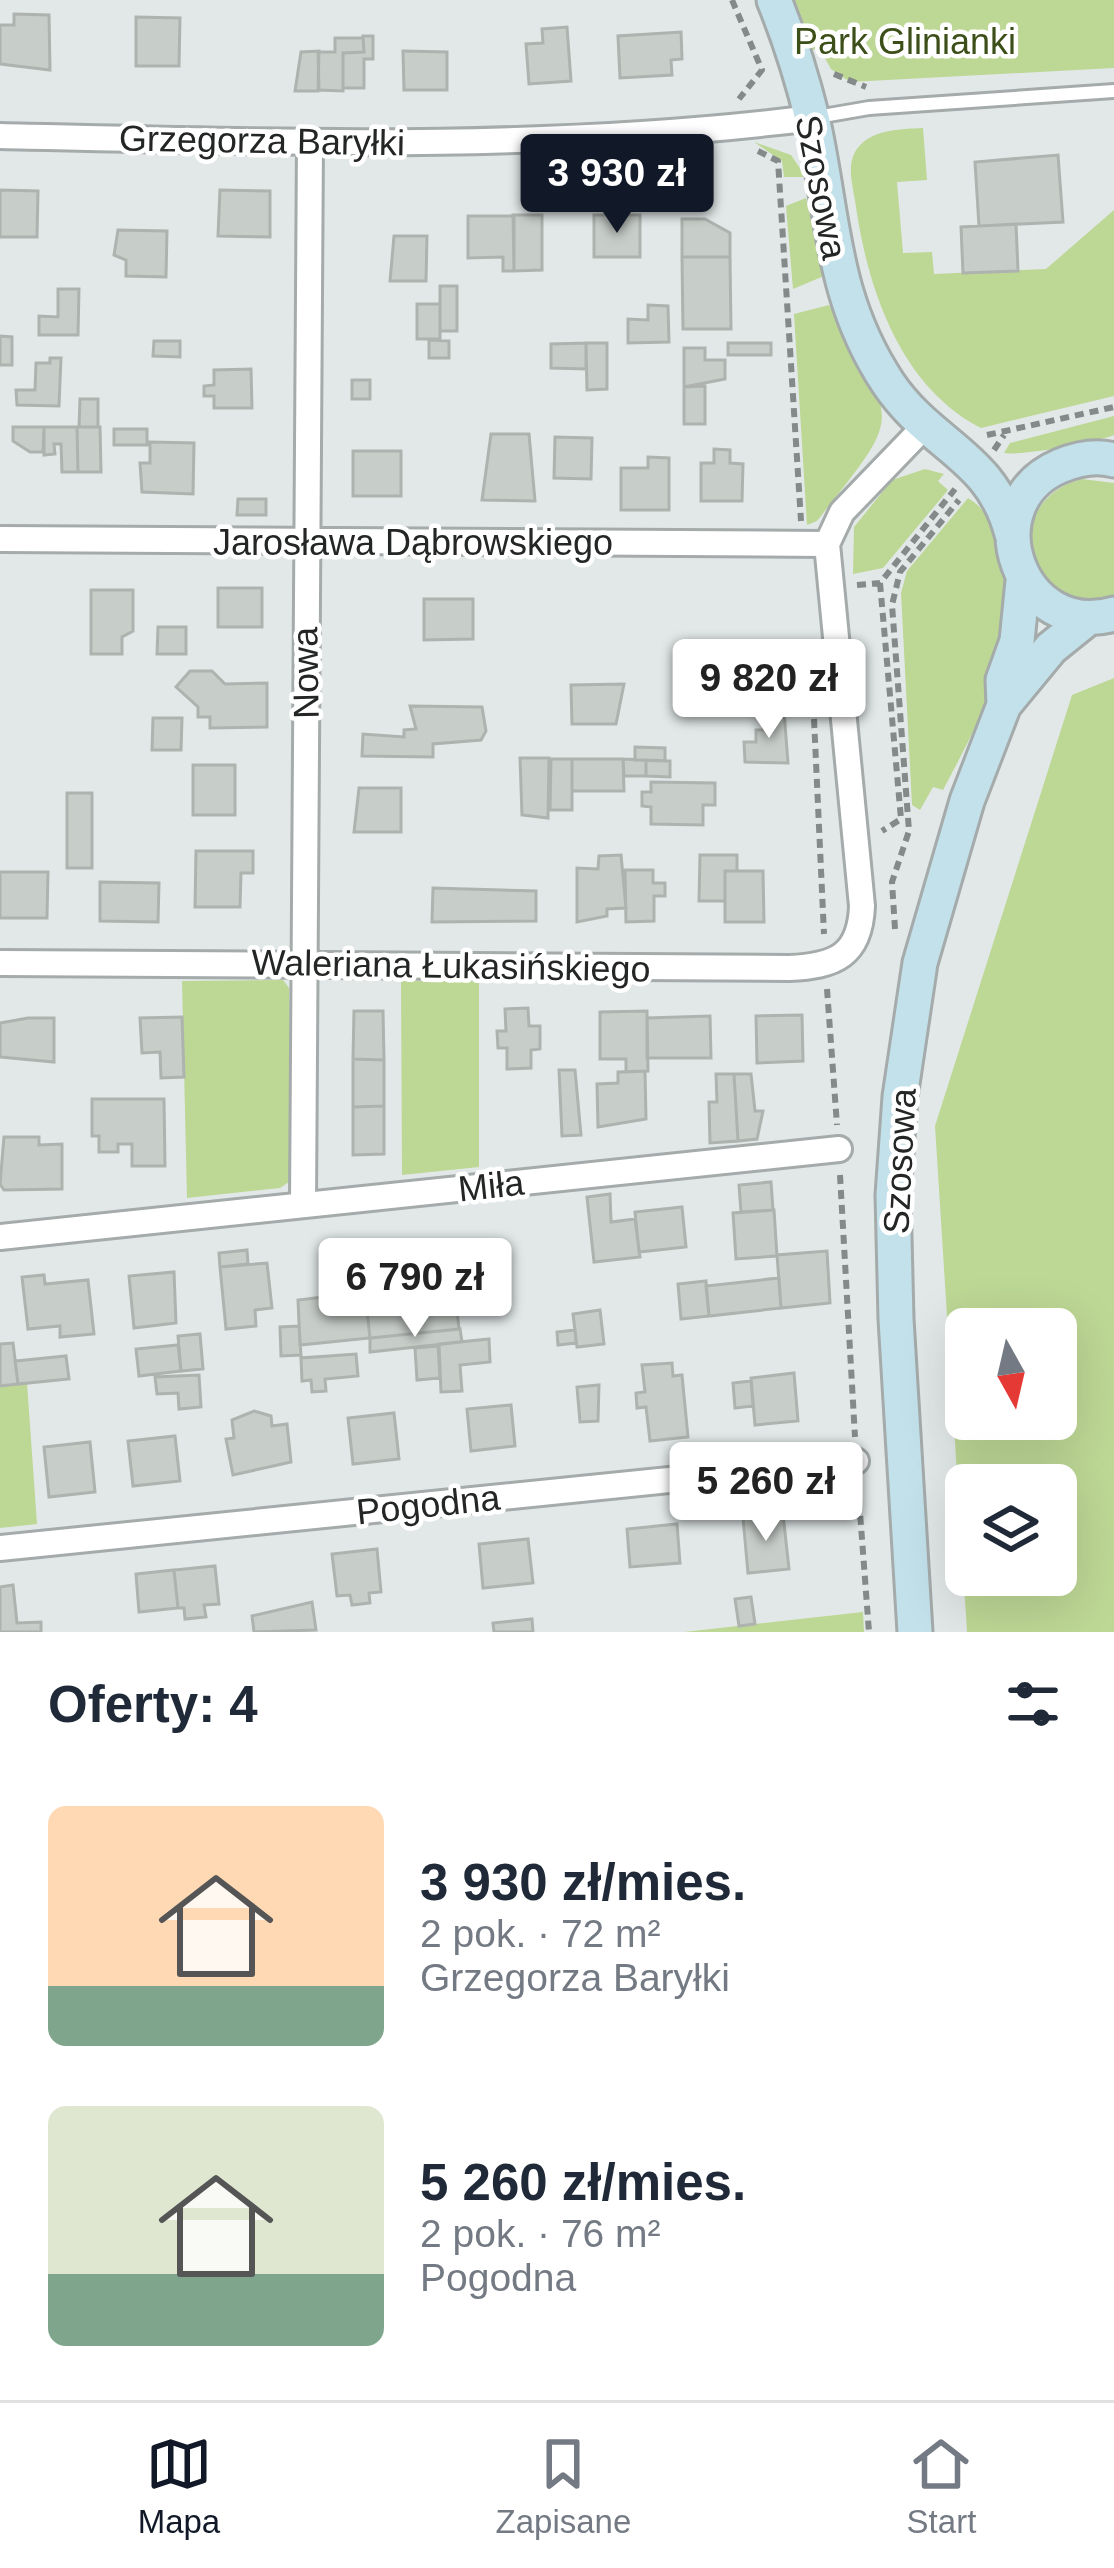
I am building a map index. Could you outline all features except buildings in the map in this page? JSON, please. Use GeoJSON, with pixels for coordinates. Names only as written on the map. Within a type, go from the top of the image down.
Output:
{"type":"FeatureCollection","features":[{"type":"Feature","properties":{"kind":"main road","name":"Szosowa"},"geometry":{"type":"LineString","coordinates":[[774,0],[779,66],[812,118],[842,286],[863,339],[922,428],[968,482],[996,489],[1012,534],[1023,581],[1017,641],[1003,680],[1004,705]]}},
{"type":"Feature","properties":{"kind":"main road"},"geometry":{"type":"LineString","coordinates":[[968,482],[1044,473],[1109,455]]}},
{"type":"Feature","properties":{"kind":"main road"},"geometry":{"type":"LineString","coordinates":[[1012,534],[1016,509],[1044,473]]}},
{"type":"Feature","properties":{"kind":"main road"},"geometry":{"type":"LineString","coordinates":[[1023,581],[1059,613],[1101,617]]}},
{"type":"Feature","properties":{"kind":"main road","name":"Szosowa"},"geometry":{"type":"LineString","coordinates":[[915,1632],[892,1196],[900,1097],[934,908],[1004,705],[1051,648],[1101,617]]}},
{"type":"Feature","properties":{"kind":"street","name":"Grzegorza Baryłki"},"geometry":{"type":"LineString","coordinates":[[0,136],[310,142],[574,140],[744,136],[812,118]]}},
{"type":"Feature","properties":{"kind":"street","name":"Nowa"},"geometry":{"type":"LineString","coordinates":[[303,1204],[310,142]]}},
{"type":"Feature","properties":{"kind":"street"},"geometry":{"type":"LineString","coordinates":[[833,976],[855,944],[862,906],[827,544],[842,512],[922,428]]}},
{"type":"Feature","properties":{"kind":"street","name":"Jarosława Dąbrowskiego"},"geometry":{"type":"LineString","coordinates":[[0,539],[827,544]]}},
{"type":"Feature","properties":{"kind":"street","name":"Waleriana Łukasińskiego"},"geometry":{"type":"LineString","coordinates":[[0,963],[308,963],[833,976]]}},
{"type":"Feature","properties":{"kind":"street","name":"Miła"},"geometry":{"type":"LineString","coordinates":[[0,1237],[839,1150]]}},
{"type":"Feature","properties":{"kind":"street","name":"Pogodna"},"geometry":{"type":"LineString","coordinates":[[0,1548],[856,1461]]}},
{"type":"Feature","properties":{"kind":"lane"},"geometry":{"type":"LineString","coordinates":[[812,118],[896,106],[1114,91]]}},
{"type":"Feature","properties":{"kind":"path"},"geometry":{"type":"LineString","coordinates":[[732,0],[779,66]]}},
{"type":"Feature","properties":{"kind":"path"},"geometry":{"type":"LineString","coordinates":[[788,545],[788,529],[801,522],[778,160],[744,136],[736,103],[779,66],[818,56],[842,80],[870,88],[894,86],[896,106]]}},
{"type":"Feature","properties":{"kind":"path"},"geometry":{"type":"LineString","coordinates":[[1004,435],[1114,407]]}},
{"type":"Feature","properties":{"kind":"path"},"geometry":{"type":"LineString","coordinates":[[831,588],[880,583],[968,482]]}},
{"type":"Feature","properties":{"kind":"path"},"geometry":{"type":"LineString","coordinates":[[896,941],[892,882],[908,831],[892,605],[900,572],[968,482]]}},
{"type":"Feature","properties":{"kind":"path"},"geometry":{"type":"LineString","coordinates":[[880,583],[901,819],[880,836]]}},
{"type":"Feature","properties":{"kind":"path"},"geometry":{"type":"LineString","coordinates":[[813,700],[869,1632]]}},
{"type":"Feature","properties":{"kind":"path"},"geometry":{"type":"LineString","coordinates":[[884,880],[886,934]]}},
{"type":"Feature","properties":{"kind":"path"},"geometry":{"type":"LineString","coordinates":[[828,1004],[833,976]]}},
{"type":"Feature","properties":{"kind":"green space","name":"Park Glinianki"},"geometry":{"type":"Polygon","coordinates":[[[793,0],[1114,0],[1114,68],[850,82],[831,69],[819,48],[809,51],[793,0]]]}},
{"type":"Feature","properties":{"kind":"green space"},"geometry":{"type":"Polygon","coordinates":[[[923,128],[927,180],[897,182],[903,253],[932,252],[934,274],[1046,269],[1114,210],[1114,396],[981,428],[929,388],[909,362],[869,271],[851,165],[855,152],[868,139],[923,128]]]}},
{"type":"Feature","properties":{"kind":"green space"},"geometry":{"type":"Polygon","coordinates":[[[754,142],[791,155],[806,177],[784,177],[782,161],[754,142]]]}},
{"type":"Feature","properties":{"kind":"green space"},"geometry":{"type":"Polygon","coordinates":[[[806,198],[824,276],[793,289],[786,206],[806,198]]]}},
{"type":"Feature","properties":{"kind":"green space"},"geometry":{"type":"Polygon","coordinates":[[[829,305],[879,398],[882,417],[866,457],[817,521],[807,525],[794,314],[829,305]]]}},
{"type":"Feature","properties":{"kind":"green space"},"geometry":{"type":"Polygon","coordinates":[[[1114,416],[1114,435],[1060,448],[1004,453],[1010,443],[1114,416]]]}},
{"type":"Feature","properties":{"kind":"green space"},"geometry":{"type":"Polygon","coordinates":[[[925,469],[944,474],[938,481],[948,490],[883,568],[853,574],[854,527],[892,480],[925,469]]]}},
{"type":"Feature","properties":{"kind":"green space"},"geometry":{"type":"Polygon","coordinates":[[[1082,479],[1114,483],[1114,595],[1085,600],[1061,593],[1044,578],[1033,557],[1031,534],[1037,511],[1054,492],[1082,479]]]}},
{"type":"Feature","properties":{"kind":"green space"},"geometry":{"type":"Polygon","coordinates":[[[968,498],[988,518],[995,534],[1006,594],[1002,653],[984,707],[943,790],[933,787],[920,810],[912,805],[901,593],[907,571],[968,498]]]}},
{"type":"Feature","properties":{"kind":"green space"},"geometry":{"type":"Polygon","coordinates":[[[1114,678],[1114,1632],[967,1632],[965,1596],[1077,1596],[1077,1464],[956,1464],[955,1440],[1077,1440],[1077,1308],[947,1308],[935,1126],[1072,695],[1114,678]]]}},
{"type":"Feature","properties":{"kind":"green space"},"geometry":{"type":"Polygon","coordinates":[[[283,980],[289,988],[292,1180],[280,1188],[187,1198],[182,981],[283,980]]]}},
{"type":"Feature","properties":{"kind":"green space"},"geometry":{"type":"Polygon","coordinates":[[[401,981],[479,981],[479,1167],[402,1175],[401,981]]]}},
{"type":"Feature","properties":{"kind":"green space"},"geometry":{"type":"Polygon","coordinates":[[[27,1383],[37,1524],[0,1528],[0,1386],[27,1383]]]}},
{"type":"Feature","properties":{"kind":"green space"},"geometry":{"type":"Polygon","coordinates":[[[863,1612],[864,1632],[684,1632],[863,1612]]]}}]}
